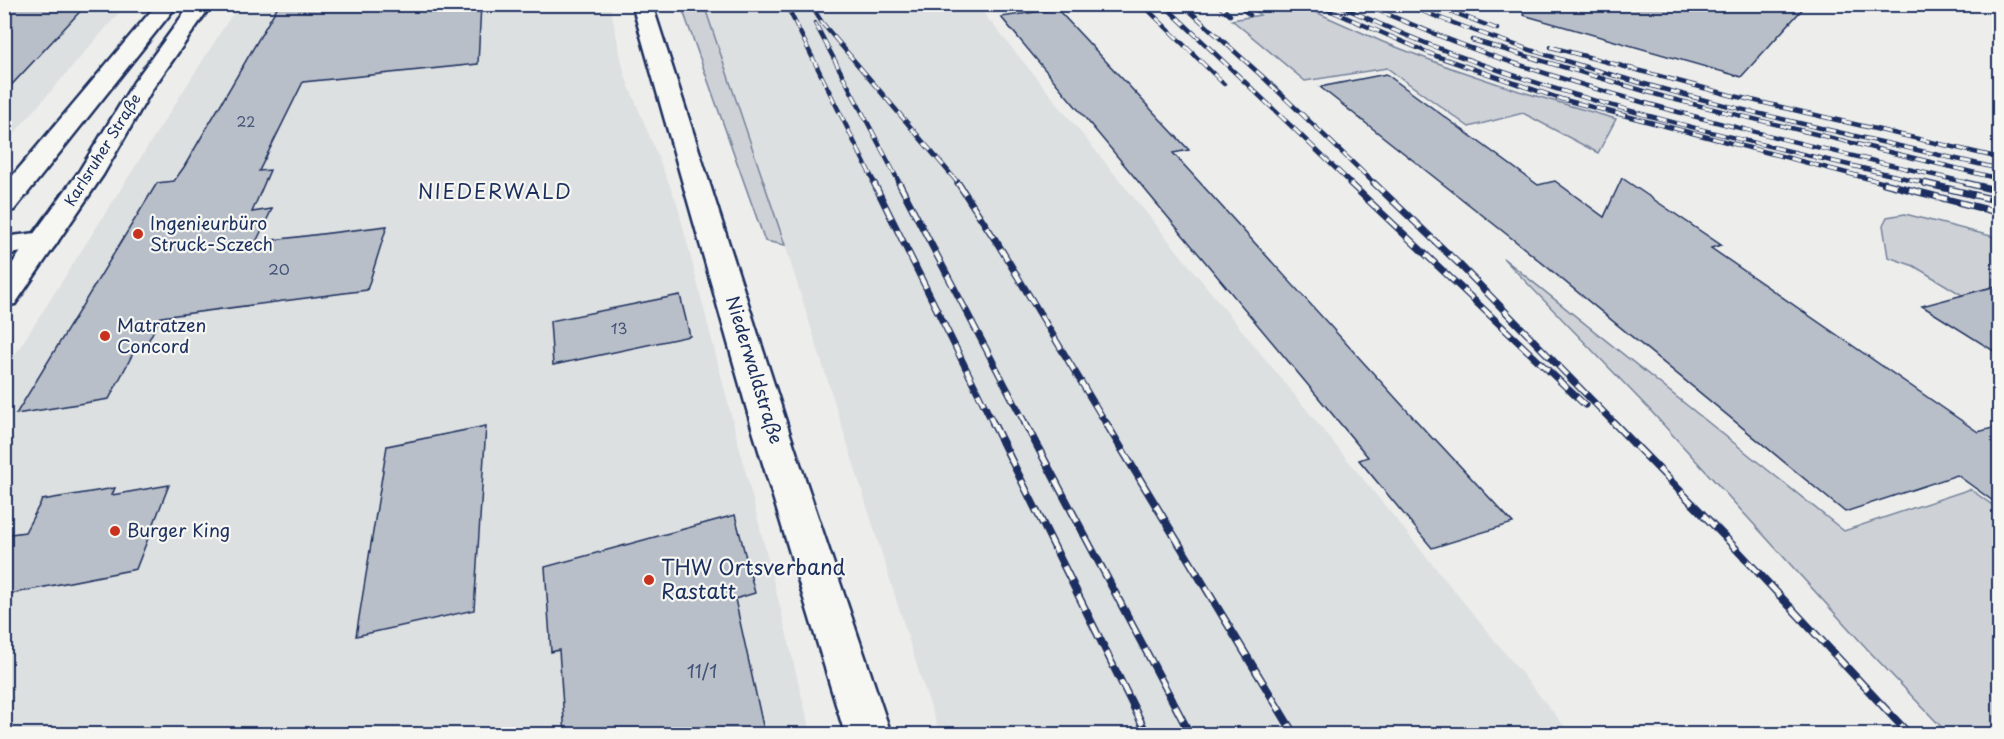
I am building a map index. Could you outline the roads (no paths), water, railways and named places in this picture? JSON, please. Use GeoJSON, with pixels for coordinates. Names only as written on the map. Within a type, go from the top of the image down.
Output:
{"type":"FeatureCollection","features":[{"type":"Feature","properties":{"kind":"street","name":"Karlsruher Straße"},"geometry":{"type":"LineString","coordinates":[[4,204],[168,4]]}},
{"type":"Feature","properties":{"kind":"street","name":"Karlsruher Straße"},"geometry":{"type":"LineString","coordinates":[[4,297],[90,175],[142,87],[202,4]]}},
{"type":"Feature","properties":{"kind":"street","name":"Niederwaldstraße"},"geometry":{"type":"LineString","coordinates":[[642,4],[771,431],[868,735]]}},
{"type":"Feature","properties":{"kind":"street"},"geometry":{"type":"LineString","coordinates":[[4,246],[44,241]]}},
{"type":"Feature","properties":{"kind":"railway"},"geometry":{"type":"LineString","coordinates":[[786,4],[875,184]]}},
{"type":"Feature","properties":{"kind":"railway"},"geometry":{"type":"LineString","coordinates":[[810,4],[823,24],[959,184]]}},
{"type":"Feature","properties":{"kind":"railway"},"geometry":{"type":"LineString","coordinates":[[1142,4],[1224,84]]}},
{"type":"Feature","properties":{"kind":"railway"},"geometry":{"type":"LineString","coordinates":[[1163,4],[1352,184]]}},
{"type":"Feature","properties":{"kind":"railway"},"geometry":{"type":"LineString","coordinates":[[1182,4],[1263,77],[1375,184]]}},
{"type":"Feature","properties":{"kind":"railway"},"geometry":{"type":"LineString","coordinates":[[1217,4],[1230,15]]}},
{"type":"Feature","properties":{"kind":"railway"},"geometry":{"type":"LineString","coordinates":[[1237,4],[1250,15]]}},
{"type":"Feature","properties":{"kind":"railway"},"geometry":{"type":"LineString","coordinates":[[1315,4],[1436,56],[1561,99],[1889,184]]}},
{"type":"Feature","properties":{"kind":"railway"},"geometry":{"type":"LineString","coordinates":[[1337,4],[1406,35],[1553,88],[1704,130],[1930,184]]}},
{"type":"Feature","properties":{"kind":"railway"},"geometry":{"type":"LineString","coordinates":[[1363,4],[1480,51],[1576,83],[1744,129],[1972,184]]}},
{"type":"Feature","properties":{"kind":"railway"},"geometry":{"type":"LineString","coordinates":[[1404,4],[1513,44],[1661,89],[2000,169]]}},
{"type":"Feature","properties":{"kind":"railway"},"geometry":{"type":"LineString","coordinates":[[1431,4],[1497,29]]}},
{"type":"Feature","properties":{"kind":"railway"},"geometry":{"type":"LineString","coordinates":[[815,23],[900,184]]}},
{"type":"Feature","properties":{"kind":"railway"},"geometry":{"type":"LineString","coordinates":[[1472,40],[1668,98],[2000,179]]}},
{"type":"Feature","properties":{"kind":"railway"},"geometry":{"type":"LineString","coordinates":[[1551,47],[1730,95],[2000,158]]}},
{"type":"Feature","properties":{"kind":"railway"},"geometry":{"type":"LineString","coordinates":[[874,183],[994,425]]}},
{"type":"Feature","properties":{"kind":"railway"},"geometry":{"type":"LineString","coordinates":[[899,183],[1026,425]]}},
{"type":"Feature","properties":{"kind":"railway"},"geometry":{"type":"LineString","coordinates":[[958,183],[998,244],[1107,425]]}},
{"type":"Feature","properties":{"kind":"railway"},"geometry":{"type":"LineString","coordinates":[[1350,183],[1585,405]]}},
{"type":"Feature","properties":{"kind":"railway"},"geometry":{"type":"LineString","coordinates":[[1374,183],[1459,264],[1616,425]]}},
{"type":"Feature","properties":{"kind":"railway"},"geometry":{"type":"LineString","coordinates":[[1884,183],[2000,213]]}},
{"type":"Feature","properties":{"kind":"railway"},"geometry":{"type":"LineString","coordinates":[[1924,183],[2000,201]]}},
{"type":"Feature","properties":{"kind":"railway"},"geometry":{"type":"LineString","coordinates":[[1966,183],[2000,191]]}},
{"type":"Feature","properties":{"kind":"railway"},"geometry":{"type":"LineString","coordinates":[[993,423],[1147,734]]}},
{"type":"Feature","properties":{"kind":"railway"},"geometry":{"type":"LineString","coordinates":[[1025,423],[1190,734]]}},
{"type":"Feature","properties":{"kind":"railway"},"geometry":{"type":"LineString","coordinates":[[1106,423],[1294,734]]}},
{"type":"Feature","properties":{"kind":"railway"},"geometry":{"type":"LineString","coordinates":[[1614,423],[1725,537],[1909,734]]}},
{"type":"Feature","properties":{"kind":"place","name":"Ingenieurbüro Struck-Sczech"},"geometry":{"type":"Point","coordinates":[138,234]}},
{"type":"Feature","properties":{"kind":"place","name":"Matratzen Concord"},"geometry":{"type":"Point","coordinates":[105,336]}},
{"type":"Feature","properties":{"kind":"place","name":"Burger King"},"geometry":{"type":"Point","coordinates":[115,531]}},
{"type":"Feature","properties":{"kind":"place","name":"THW Ortsverband Rastatt"},"geometry":{"type":"Point","coordinates":[649,580]}},
{"type":"Feature","properties":{"kind":"district","name":"NIEDERWALD"},"geometry":{"type":"Point","coordinates":[495,192]}}]}
